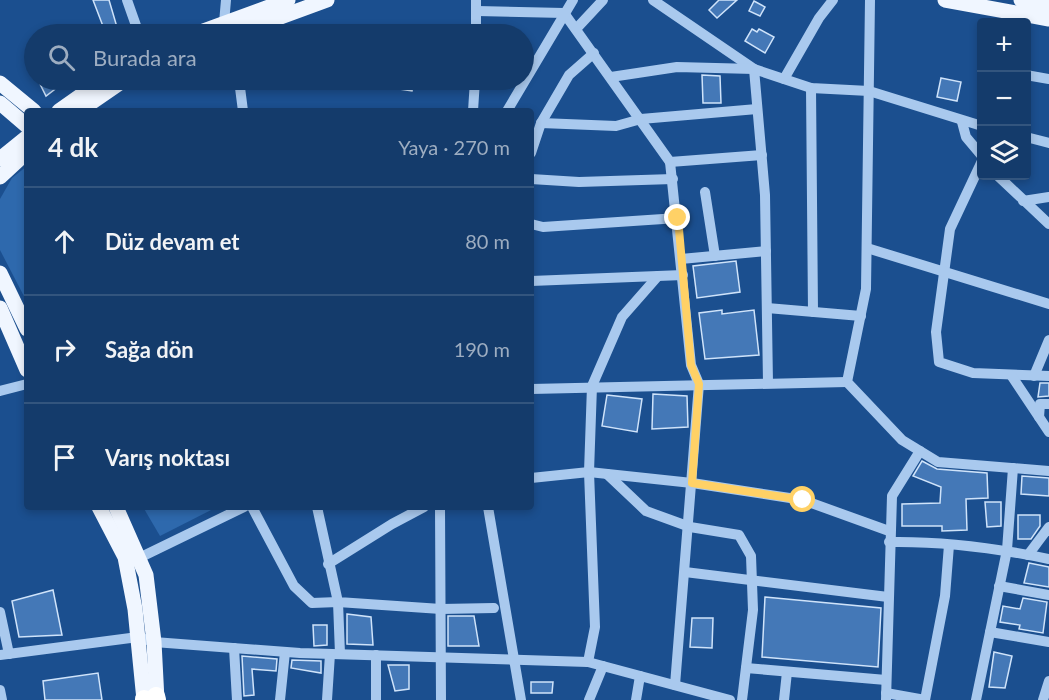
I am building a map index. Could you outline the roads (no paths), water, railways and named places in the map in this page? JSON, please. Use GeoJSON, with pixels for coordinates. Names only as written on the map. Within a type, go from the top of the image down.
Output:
{"type":"FeatureCollection","features":[{"type":"Feature","properties":{"kind":"main road"},"geometry":{"type":"LineString","coordinates":[[235,24],[239,17],[288,0]]}},
{"type":"Feature","properties":{"kind":"main road"},"geometry":{"type":"LineString","coordinates":[[255,24],[327,0]]}},
{"type":"Feature","properties":{"kind":"main road"},"geometry":{"type":"LineString","coordinates":[[945,0],[1049,19]]}},
{"type":"Feature","properties":{"kind":"main road"},"geometry":{"type":"LineString","coordinates":[[1020,12],[1049,5]]}},
{"type":"Feature","properties":{"kind":"main road"},"geometry":{"type":"LineString","coordinates":[[0,83],[30,108]]}},
{"type":"Feature","properties":{"kind":"main road"},"geometry":{"type":"LineString","coordinates":[[63,108],[89,90]]}},
{"type":"Feature","properties":{"kind":"main road"},"geometry":{"type":"LineString","coordinates":[[83,108],[109,90]]}},
{"type":"Feature","properties":{"kind":"main road"},"geometry":{"type":"LineString","coordinates":[[0,103],[24,123]]}},
{"type":"Feature","properties":{"kind":"main road"},"geometry":{"type":"LineString","coordinates":[[0,159],[24,139]]}},
{"type":"Feature","properties":{"kind":"main road"},"geometry":{"type":"LineString","coordinates":[[0,177],[24,155]]}},
{"type":"Feature","properties":{"kind":"main road"},"geometry":{"type":"LineString","coordinates":[[0,273],[24,323]]}},
{"type":"Feature","properties":{"kind":"main road"},"geometry":{"type":"LineString","coordinates":[[0,308],[24,363]]}},
{"type":"Feature","properties":{"kind":"main road"},"geometry":{"type":"LineString","coordinates":[[101,510],[125,557],[150,699]]}},
{"type":"Feature","properties":{"kind":"main road"},"geometry":{"type":"LineString","coordinates":[[117,510],[146,575],[154,642],[150,699]]}},
{"type":"Feature","properties":{"kind":"street"},"geometry":{"type":"LineString","coordinates":[[127,0],[135,24]]}},
{"type":"Feature","properties":{"kind":"street"},"geometry":{"type":"LineString","coordinates":[[227,0],[239,17]]}},
{"type":"Feature","properties":{"kind":"street"},"geometry":{"type":"LineString","coordinates":[[227,0],[230,24]]}},
{"type":"Feature","properties":{"kind":"street"},"geometry":{"type":"LineString","coordinates":[[534,65],[573,0]]}},
{"type":"Feature","properties":{"kind":"street"},"geometry":{"type":"LineString","coordinates":[[576,29],[603,0]]}},
{"type":"Feature","properties":{"kind":"street"},"geometry":{"type":"LineString","coordinates":[[653,0],[754,69],[812,88],[869,91],[977,125]]}},
{"type":"Feature","properties":{"kind":"street"},"geometry":{"type":"LineString","coordinates":[[784,79],[819,18],[833,0]]}},
{"type":"Feature","properties":{"kind":"street"},"geometry":{"type":"LineString","coordinates":[[847,382],[866,290],[870,0]]}},
{"type":"Feature","properties":{"kind":"street"},"geometry":{"type":"LineString","coordinates":[[476,24],[476,5],[564,13],[670,162],[678,218],[691,365],[699,384],[690,526],[675,686]]}},
{"type":"Feature","properties":{"kind":"street"},"geometry":{"type":"LineString","coordinates":[[534,144],[541,123],[569,75],[594,53]]}},
{"type":"Feature","properties":{"kind":"street"},"geometry":{"type":"LineString","coordinates":[[611,77],[677,67],[754,69]]}},
{"type":"Feature","properties":{"kind":"street"},"geometry":{"type":"LineString","coordinates":[[754,69],[762,155],[768,383]]}},
{"type":"Feature","properties":{"kind":"street"},"geometry":{"type":"LineString","coordinates":[[1031,76],[1049,79]]}},
{"type":"Feature","properties":{"kind":"street"},"geometry":{"type":"LineString","coordinates":[[812,88],[813,312]]}},
{"type":"Feature","properties":{"kind":"street"},"geometry":{"type":"LineString","coordinates":[[240,90],[243,108]]}},
{"type":"Feature","properties":{"kind":"street"},"geometry":{"type":"LineString","coordinates":[[473,108],[474,90]]}},
{"type":"Feature","properties":{"kind":"street"},"geometry":{"type":"LineString","coordinates":[[509,108],[519,90]]}},
{"type":"Feature","properties":{"kind":"street"},"geometry":{"type":"LineString","coordinates":[[541,123],[616,126],[641,119],[758,109]]}},
{"type":"Feature","properties":{"kind":"street"},"geometry":{"type":"LineString","coordinates":[[962,122],[966,138],[977,151]]}},
{"type":"Feature","properties":{"kind":"street"},"geometry":{"type":"LineString","coordinates":[[1031,138],[1049,143]]}},
{"type":"Feature","properties":{"kind":"street"},"geometry":{"type":"LineString","coordinates":[[670,162],[762,155]]}},
{"type":"Feature","properties":{"kind":"street"},"geometry":{"type":"LineString","coordinates":[[977,170],[950,229],[936,332],[939,362],[973,373],[1049,376]]}},
{"type":"Feature","properties":{"kind":"street"},"geometry":{"type":"LineString","coordinates":[[534,179],[579,182],[673,179]]}},
{"type":"Feature","properties":{"kind":"street"},"geometry":{"type":"LineString","coordinates":[[1002,180],[1049,224]]}},
{"type":"Feature","properties":{"kind":"street"},"geometry":{"type":"LineString","coordinates":[[705,192],[715,256]]}},
{"type":"Feature","properties":{"kind":"street"},"geometry":{"type":"LineString","coordinates":[[1023,201],[1049,197]]}},
{"type":"Feature","properties":{"kind":"street"},"geometry":{"type":"LineString","coordinates":[[534,225],[543,227],[678,218]]}},
{"type":"Feature","properties":{"kind":"street"},"geometry":{"type":"LineString","coordinates":[[867,248],[1049,304]]}},
{"type":"Feature","properties":{"kind":"street"},"geometry":{"type":"LineString","coordinates":[[681,259],[766,251]]}},
{"type":"Feature","properties":{"kind":"street"},"geometry":{"type":"LineString","coordinates":[[534,281],[683,275]]}},
{"type":"Feature","properties":{"kind":"street"},"geometry":{"type":"LineString","coordinates":[[588,662],[595,627],[590,472],[592,386],[622,317],[658,276]]}},
{"type":"Feature","properties":{"kind":"street"},"geometry":{"type":"LineString","coordinates":[[767,308],[861,316]]}},
{"type":"Feature","properties":{"kind":"street"},"geometry":{"type":"LineString","coordinates":[[1034,376],[1049,340]]}},
{"type":"Feature","properties":{"kind":"street"},"geometry":{"type":"LineString","coordinates":[[1011,375],[1049,432]]}},
{"type":"Feature","properties":{"kind":"street"},"geometry":{"type":"LineString","coordinates":[[534,389],[847,382],[902,440],[938,462],[1049,471]]}},
{"type":"Feature","properties":{"kind":"street"},"geometry":{"type":"LineString","coordinates":[[0,391],[24,385]]}},
{"type":"Feature","properties":{"kind":"street"},"geometry":{"type":"LineString","coordinates":[[1039,417],[1040,404],[1049,404]]}},
{"type":"Feature","properties":{"kind":"street"},"geometry":{"type":"LineString","coordinates":[[920,451],[892,496],[886,697],[926,700],[945,597],[949,545]]}},
{"type":"Feature","properties":{"kind":"street"},"geometry":{"type":"LineString","coordinates":[[976,700],[1007,550],[1014,468]]}},
{"type":"Feature","properties":{"kind":"street"},"geometry":{"type":"LineString","coordinates":[[534,478],[590,472],[692,483],[803,500],[889,537],[1007,550],[1049,559]]}},
{"type":"Feature","properties":{"kind":"street"},"geometry":{"type":"LineString","coordinates":[[607,474],[646,511],[690,526],[739,535],[751,556],[753,610],[742,700]]}},
{"type":"Feature","properties":{"kind":"street"},"geometry":{"type":"LineString","coordinates":[[139,558],[238,510]]}},
{"type":"Feature","properties":{"kind":"street"},"geometry":{"type":"LineString","coordinates":[[254,510],[294,586],[312,603],[338,602],[441,609],[494,608]]}},
{"type":"Feature","properties":{"kind":"street"},"geometry":{"type":"LineString","coordinates":[[318,510],[338,602],[335,654],[327,700]]}},
{"type":"Feature","properties":{"kind":"street"},"geometry":{"type":"LineString","coordinates":[[328,564],[418,510]]}},
{"type":"Feature","properties":{"kind":"street"},"geometry":{"type":"LineString","coordinates":[[440,510],[441,700]]}},
{"type":"Feature","properties":{"kind":"street"},"geometry":{"type":"LineString","coordinates":[[489,510],[520,700]]}},
{"type":"Feature","properties":{"kind":"street"},"geometry":{"type":"LineString","coordinates":[[1029,555],[1049,527]]}},
{"type":"Feature","properties":{"kind":"street"},"geometry":{"type":"LineString","coordinates":[[685,572],[888,597]]}},
{"type":"Feature","properties":{"kind":"street"},"geometry":{"type":"LineString","coordinates":[[999,586],[1049,595]]}},
{"type":"Feature","properties":{"kind":"street"},"geometry":{"type":"LineString","coordinates":[[0,612],[4,655],[138,637],[154,642],[285,652],[588,662],[730,700]]}},
{"type":"Feature","properties":{"kind":"street"},"geometry":{"type":"LineString","coordinates":[[990,632],[1049,642]]}},
{"type":"Feature","properties":{"kind":"street"},"geometry":{"type":"LineString","coordinates":[[234,648],[237,700]]}},
{"type":"Feature","properties":{"kind":"street"},"geometry":{"type":"LineString","coordinates":[[280,700],[285,652]]}},
{"type":"Feature","properties":{"kind":"street"},"geometry":{"type":"LineString","coordinates":[[376,655],[376,700]]}},
{"type":"Feature","properties":{"kind":"street"},"geometry":{"type":"LineString","coordinates":[[589,700],[603,666]]}},
{"type":"Feature","properties":{"kind":"street"},"geometry":{"type":"LineString","coordinates":[[746,668],[886,680]]}},
{"type":"Feature","properties":{"kind":"street"},"geometry":{"type":"LineString","coordinates":[[784,700],[787,672]]}},
{"type":"Feature","properties":{"kind":"street"},"geometry":{"type":"LineString","coordinates":[[636,700],[640,676]]}},
{"type":"Feature","properties":{"kind":"street"},"geometry":{"type":"LineString","coordinates":[[1043,700],[1049,681]]}},
{"type":"Feature","properties":{"kind":"street"},"geometry":{"type":"LineString","coordinates":[[0,690],[2,700]]}}]}
